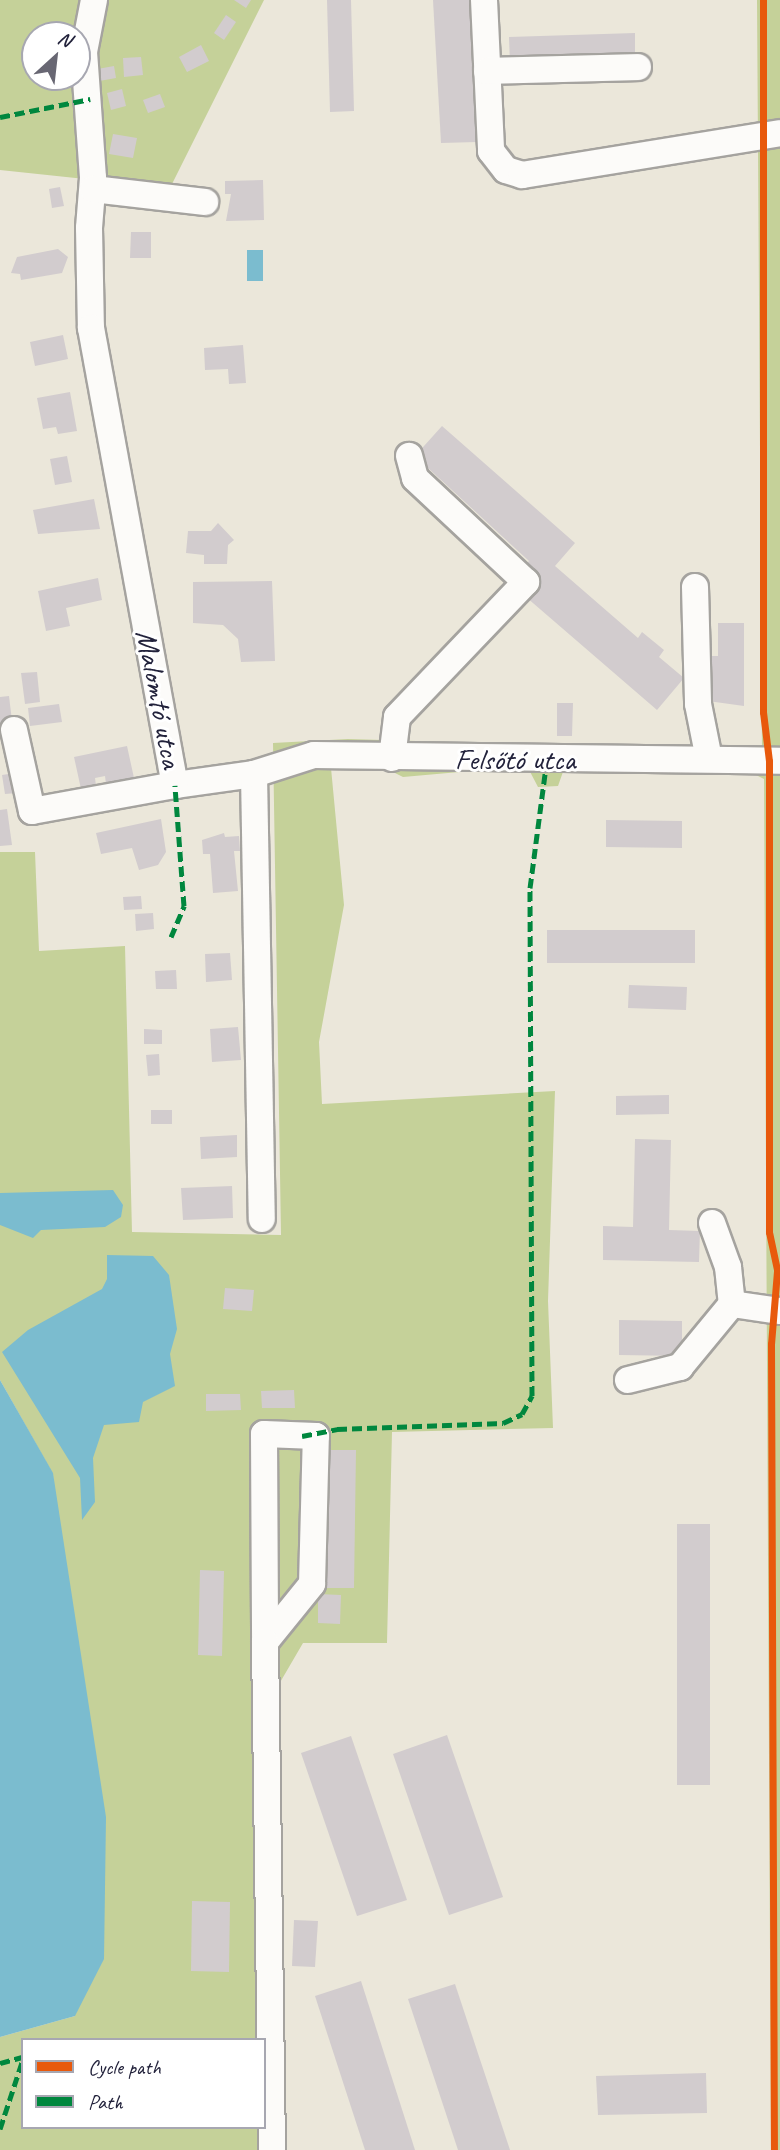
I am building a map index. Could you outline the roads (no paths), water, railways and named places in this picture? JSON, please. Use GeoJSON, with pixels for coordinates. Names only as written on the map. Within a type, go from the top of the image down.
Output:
{"type":"FeatureCollection","features":[{"type":"Feature","properties":{"kind":"street","name":"Malomtó utca"},"geometry":{"type":"LineString","coordinates":[[94,0],[84,52],[93,184],[91,328],[175,785],[254,774]]}},
{"type":"Feature","properties":{"kind":"street"},"geometry":{"type":"LineString","coordinates":[[484,0],[491,151],[506,170],[522,175],[780,133]]}},
{"type":"Feature","properties":{"kind":"street"},"geometry":{"type":"LineString","coordinates":[[487,71],[638,67]]}},
{"type":"Feature","properties":{"kind":"street"},"geometry":{"type":"LineString","coordinates":[[93,184],[205,202]]}},
{"type":"Feature","properties":{"kind":"street"},"geometry":{"type":"LineString","coordinates":[[392,758],[397,717],[526,582],[415,478],[409,456]]}},
{"type":"Feature","properties":{"kind":"street"},"geometry":{"type":"LineString","coordinates":[[695,587],[698,704],[709,759]]}},
{"type":"Feature","properties":{"kind":"street"},"geometry":{"type":"LineString","coordinates":[[677,689],[698,704]]}},
{"type":"Feature","properties":{"kind":"street"},"geometry":{"type":"LineString","coordinates":[[14,730],[32,811],[175,785]]}},
{"type":"Feature","properties":{"kind":"street","name":"Felsőtó utca"},"geometry":{"type":"LineString","coordinates":[[254,774],[314,755],[780,761]]}},
{"type":"Feature","properties":{"kind":"street"},"geometry":{"type":"LineString","coordinates":[[254,774],[262,1219]]}},
{"type":"Feature","properties":{"kind":"street"},"geometry":{"type":"LineString","coordinates":[[628,1380],[680,1367],[733,1304],[728,1267],[712,1223]]}},
{"type":"Feature","properties":{"kind":"street"},"geometry":{"type":"LineString","coordinates":[[733,1304],[780,1311]]}},
{"type":"Feature","properties":{"kind":"street"},"geometry":{"type":"LineString","coordinates":[[265,1642],[312,1584],[316,1436],[264,1434],[265,1642],[272,2150]]}},
{"type":"Feature","properties":{"kind":"water"},"geometry":{"type":"Polygon","coordinates":[[[247,250],[263,250],[263,281],[247,281],[247,250]]]}},
{"type":"Feature","properties":{"kind":"water"},"geometry":{"type":"Polygon","coordinates":[[[113,1190],[123,1205],[121,1217],[105,1227],[41,1230],[33,1238],[0,1225],[0,1193],[113,1190]]]}},
{"type":"Feature","properties":{"kind":"water"},"geometry":{"type":"Polygon","coordinates":[[[107,1255],[153,1256],[169,1275],[177,1329],[170,1354],[175,1386],[143,1402],[139,1422],[104,1425],[93,1458],[95,1502],[82,1520],[80,1478],[2,1352],[28,1330],[102,1289],[107,1279],[107,1255]]]}},
{"type":"Feature","properties":{"kind":"water"},"geometry":{"type":"Polygon","coordinates":[[[0,1380],[53,1473],[106,1817],[104,1959],[75,2016],[0,2037],[0,1380]]]}}]}
